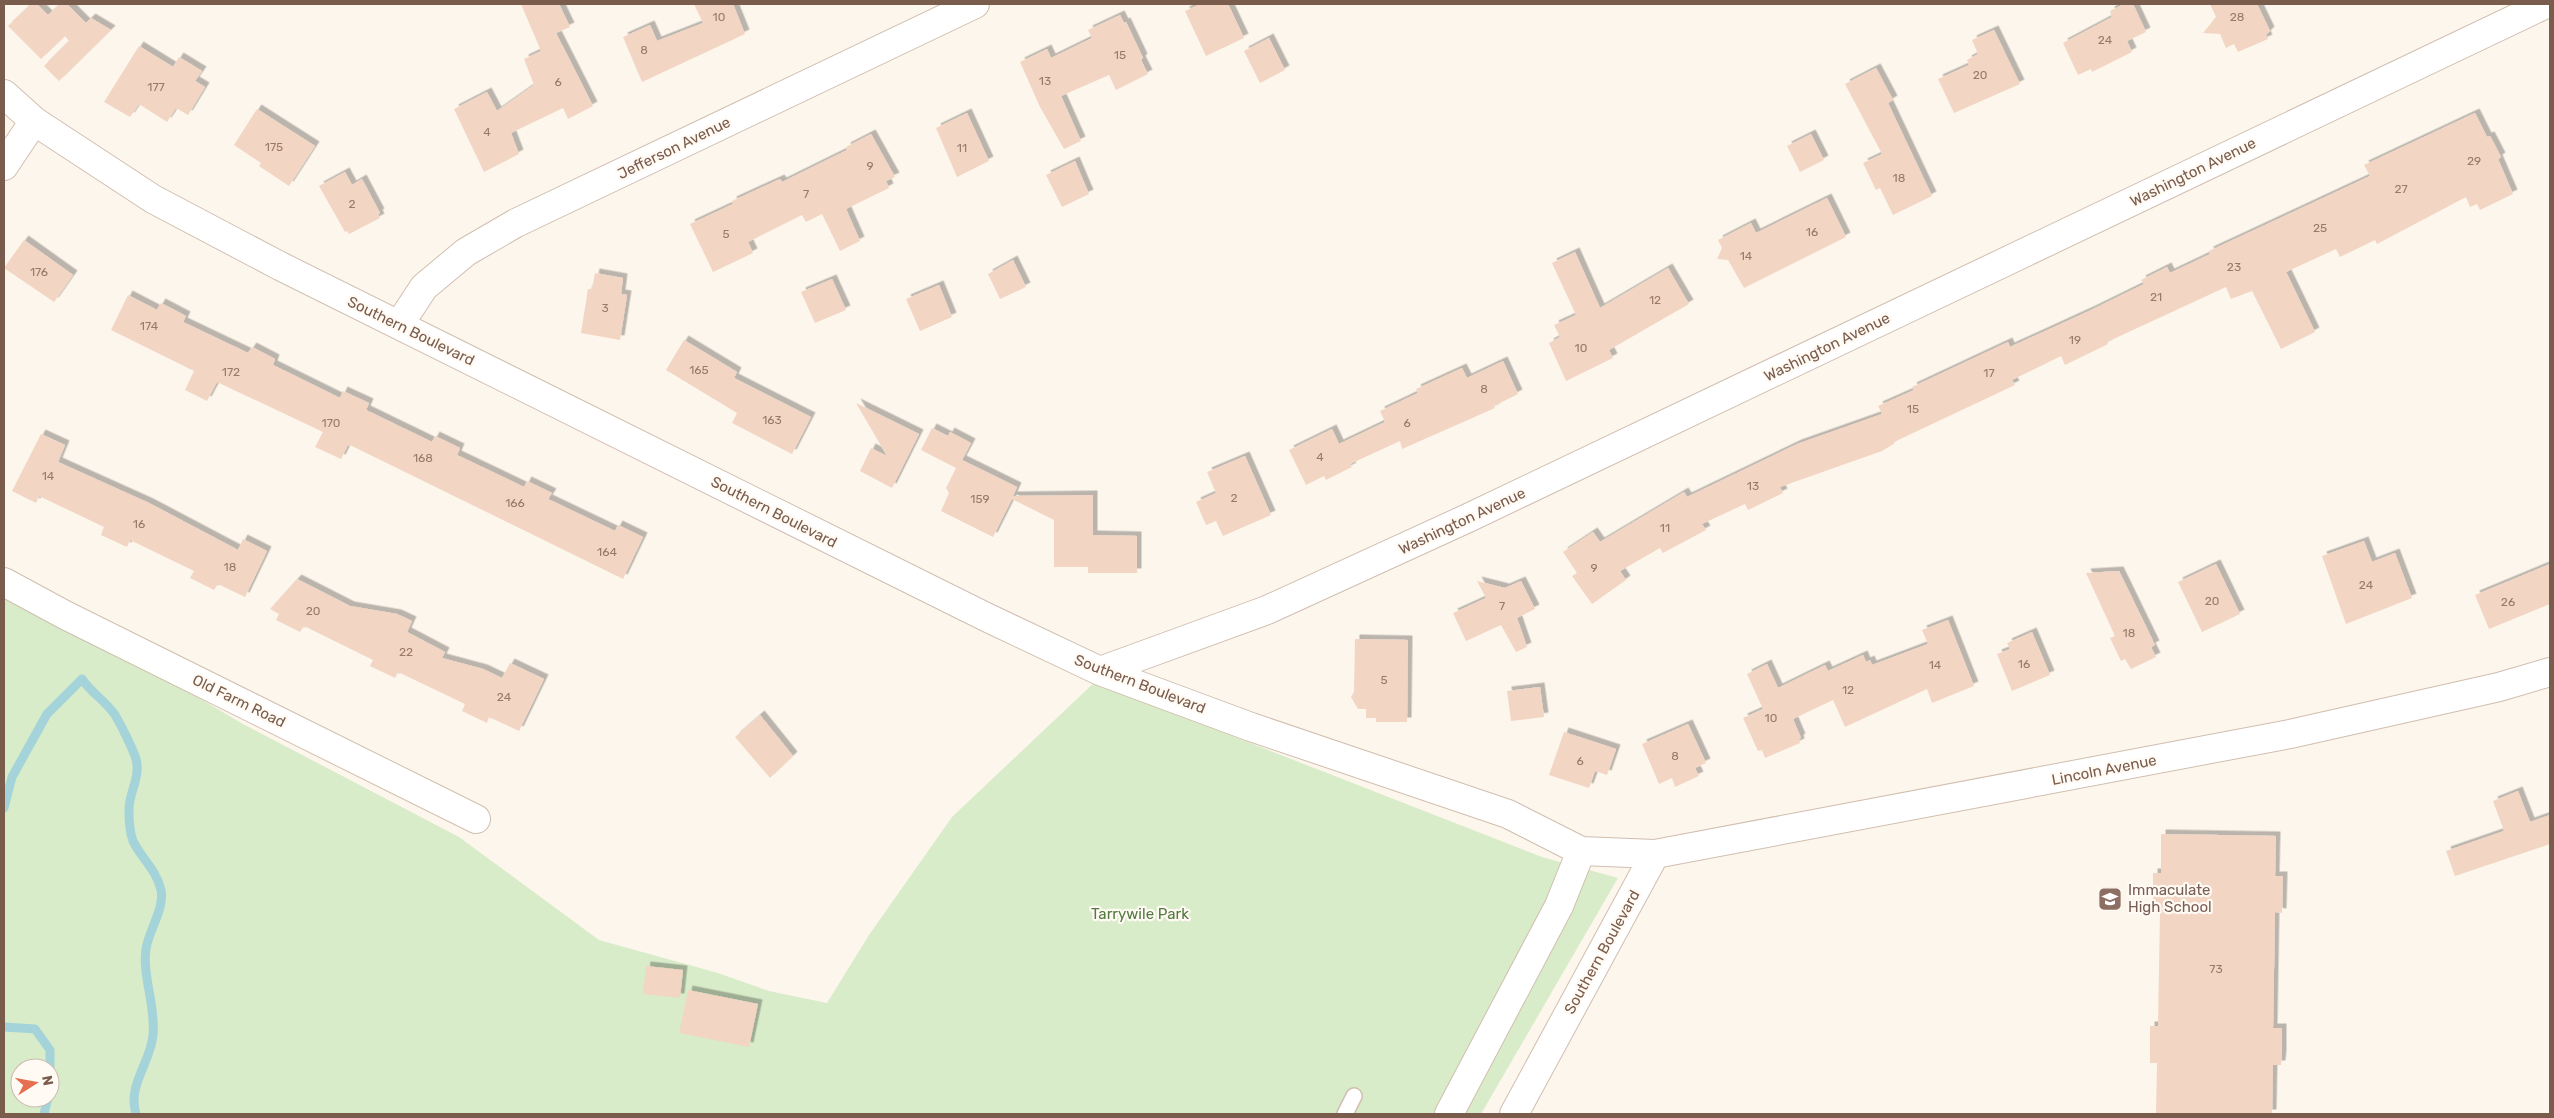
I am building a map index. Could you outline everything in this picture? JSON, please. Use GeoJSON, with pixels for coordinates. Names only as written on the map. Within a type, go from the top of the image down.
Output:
{"type":"FeatureCollection","features":[{"type":"Feature","properties":{"kind":"street","name":"Jefferson Avenue"},"geometry":{"type":"LineString","coordinates":[[399,324],[424,287],[466,252],[516,223],[975,4]]}},
{"type":"Feature","properties":{"kind":"street","name":"Washington Avenue"},"geometry":{"type":"LineString","coordinates":[[1100,671],[1267,610],[1468,518],[2546,4]]}},
{"type":"Feature","properties":{"kind":"street","name":"Southern Boulevard"},"geometry":{"type":"LineString","coordinates":[[4,94],[34,121],[153,199],[977,613],[1100,671],[1251,727],[1508,814],[1581,851],[1655,854],[1514,1114]]}},
{"type":"Feature","properties":{"kind":"street"},"geometry":{"type":"LineString","coordinates":[[4,166],[34,121]]}},
{"type":"Feature","properties":{"kind":"street","name":"Old Farm Road"},"geometry":{"type":"LineString","coordinates":[[4,582],[74,619],[476,819]]}},
{"type":"Feature","properties":{"kind":"street","name":"Lincoln Avenue"},"geometry":{"type":"LineString","coordinates":[[1655,854],[2290,734],[2499,687],[2550,672]]}},
{"type":"Feature","properties":{"kind":"street"},"geometry":{"type":"LineString","coordinates":[[1449,1114],[1559,906],[1581,851]]}},
{"type":"Feature","properties":{"kind":"lane"},"geometry":{"type":"LineString","coordinates":[[1345,1114],[1354,1096]]}},
{"type":"Feature","properties":{"kind":"green space","name":"Tarrywile Park"},"geometry":{"type":"Polygon","coordinates":[[[4,574],[80,628],[243,724],[459,837],[599,940],[718,973],[769,991],[827,1003],[869,935],[952,817],[1097,680],[1158,707],[1542,857],[1618,878],[1481,1114],[4,1114],[4,574]]]}},
{"type":"Feature","properties":{"kind":"building"},"geometry":{"type":"Polygon","coordinates":[[[31,4],[37,4],[48,15],[60,4],[67,4],[86,23],[91,18],[111,30],[59,81],[44,66],[69,41],[65,36],[41,59],[8,26],[31,4]]]}},
{"type":"Feature","properties":{"kind":"building"},"geometry":{"type":"Polygon","coordinates":[[[521,4],[559,4],[570,27],[556,33],[593,106],[568,119],[563,108],[511,133],[519,154],[484,172],[454,109],[487,92],[497,111],[534,85],[524,59],[541,51],[521,4]]]}},
{"type":"Feature","properties":{"kind":"building"},"geometry":{"type":"Polygon","coordinates":[[[694,4],[733,4],[745,34],[642,82],[623,37],[650,25],[657,41],[703,23],[694,4]]]}},
{"type":"Feature","properties":{"kind":"building"},"geometry":{"type":"Polygon","coordinates":[[[1200,4],[1228,4],[1244,38],[1206,56],[1185,11],[1200,4]]]}},
{"type":"Feature","properties":{"kind":"building"},"geometry":{"type":"Polygon","coordinates":[[[2124,4],[2133,4],[2146,32],[2127,41],[2132,52],[2092,72],[2091,69],[2078,75],[2063,43],[2112,17],[2110,11],[2124,4]]]}},
{"type":"Feature","properties":{"kind":"building"},"geometry":{"type":"Polygon","coordinates":[[[2210,4],[2257,4],[2270,31],[2266,35],[2268,39],[2238,52],[2234,44],[2226,48],[2220,34],[2203,33],[2216,17],[2210,4]]]}},
{"type":"Feature","properties":{"kind":"building"},"geometry":{"type":"Polygon","coordinates":[[[1120,15],[1124,23],[1126,22],[1143,58],[1141,60],[1148,74],[1116,90],[1109,75],[1061,96],[1081,141],[1064,149],[1040,107],[1020,62],[1047,49],[1051,58],[1092,38],[1088,30],[1120,15]]]}},
{"type":"Feature","properties":{"kind":"building"},"geometry":{"type":"Polygon","coordinates":[[[1994,30],[2020,84],[1954,113],[1938,79],[1969,65],[1967,60],[1978,54],[1972,40],[1994,30]]]}},
{"type":"Feature","properties":{"kind":"building"},"geometry":{"type":"Polygon","coordinates":[[[1269,38],[1285,70],[1260,83],[1244,51],[1269,38]]]}},
{"type":"Feature","properties":{"kind":"building"},"geometry":{"type":"Polygon","coordinates":[[[139,46],[173,67],[179,57],[202,71],[195,81],[205,87],[188,115],[176,108],[167,122],[139,104],[130,117],[104,102],[139,46]]]}},
{"type":"Feature","properties":{"kind":"building"},"geometry":{"type":"Polygon","coordinates":[[[1876,68],[1893,100],[1888,103],[1932,196],[1893,215],[1880,188],[1876,190],[1863,163],[1882,154],[1845,84],[1876,68]]]}},
{"type":"Feature","properties":{"kind":"building"},"geometry":{"type":"Polygon","coordinates":[[[257,109],[315,146],[289,186],[259,166],[261,163],[234,145],[257,109]]]}},
{"type":"Feature","properties":{"kind":"building"},"geometry":{"type":"Polygon","coordinates":[[[967,113],[989,161],[957,177],[936,128],[967,113]]]}},
{"type":"Feature","properties":{"kind":"building"},"geometry":{"type":"Polygon","coordinates":[[[2475,113],[2487,137],[2490,136],[2501,157],[2498,159],[2513,194],[2480,210],[2477,204],[2470,207],[2466,197],[2377,244],[2375,240],[2340,257],[2336,249],[2286,272],[2315,332],[2281,349],[2252,291],[2231,299],[2226,287],[2107,342],[2108,344],[2065,365],[2061,356],[2012,380],[2015,385],[1894,442],[1882,451],[1780,487],[1783,493],[1748,510],[1745,504],[1702,524],[1706,530],[1663,553],[1660,548],[1620,571],[1626,580],[1592,604],[1572,576],[1577,573],[1563,552],[1593,532],[1600,542],[1684,492],[1687,497],[1797,444],[1882,414],[1878,406],[1914,390],[1912,387],[2008,342],[2010,347],[2091,310],[2144,284],[2141,280],[2167,267],[2170,273],[2210,254],[2209,251],[2370,176],[2364,165],[2475,113]]]}},
{"type":"Feature","properties":{"kind":"building"},"geometry":{"type":"Polygon","coordinates":[[[871,134],[895,177],[886,181],[889,188],[846,209],[860,241],[840,251],[822,214],[806,222],[802,215],[748,242],[753,253],[713,272],[690,224],[733,204],[732,201],[780,179],[782,182],[847,150],[846,147],[871,134]]]}},
{"type":"Feature","properties":{"kind":"building"},"geometry":{"type":"Polygon","coordinates":[[[1811,134],[1824,160],[1800,172],[1787,146],[1811,134]]]}},
{"type":"Feature","properties":{"kind":"building"},"geometry":{"type":"Polygon","coordinates":[[[1075,161],[1089,194],[1062,207],[1046,175],[1075,161]]]}},
{"type":"Feature","properties":{"kind":"building"},"geometry":{"type":"Polygon","coordinates":[[[345,172],[352,185],[362,179],[380,213],[378,214],[380,218],[349,234],[347,231],[345,232],[319,186],[345,172]]]}},
{"type":"Feature","properties":{"kind":"building"},"geometry":{"type":"Polygon","coordinates":[[[1827,198],[1846,237],[1744,288],[1728,260],[1717,259],[1722,248],[1718,240],[1751,223],[1756,233],[1827,198]]]}},
{"type":"Feature","properties":{"kind":"building"},"geometry":{"type":"Polygon","coordinates":[[[24,240],[73,275],[54,302],[4,268],[24,240]]]}},
{"type":"Feature","properties":{"kind":"building"},"geometry":{"type":"Polygon","coordinates":[[[1575,252],[1600,308],[1668,268],[1689,304],[1609,350],[1613,358],[1566,381],[1549,343],[1560,337],[1554,325],[1576,315],[1552,263],[1575,252]]]}},
{"type":"Feature","properties":{"kind":"building"},"geometry":{"type":"Polygon","coordinates":[[[1013,260],[1026,287],[1000,299],[988,274],[1013,260]]]}},
{"type":"Feature","properties":{"kind":"building"},"geometry":{"type":"Polygon","coordinates":[[[595,273],[623,278],[621,294],[627,295],[620,340],[581,333],[588,289],[592,289],[595,273]]]}},
{"type":"Feature","properties":{"kind":"building"},"geometry":{"type":"Polygon","coordinates":[[[832,279],[846,310],[815,323],[801,292],[832,279]]]}},
{"type":"Feature","properties":{"kind":"building"},"geometry":{"type":"Polygon","coordinates":[[[939,285],[952,317],[920,331],[906,299],[939,285]]]}},
{"type":"Feature","properties":{"kind":"building"},"geometry":{"type":"Polygon","coordinates":[[[128,295],[157,310],[161,303],[186,316],[183,322],[248,353],[252,347],[275,359],[273,365],[340,398],[343,391],[369,403],[366,410],[432,442],[435,436],[460,448],[457,455],[524,487],[527,481],[552,493],[548,499],[615,531],[618,525],[643,537],[623,579],[352,446],[348,445],[341,459],[315,447],[323,432],[217,382],[207,401],[185,390],[194,371],[111,330],[128,295]]]}},
{"type":"Feature","properties":{"kind":"building"},"geometry":{"type":"Polygon","coordinates":[[[684,340],[737,372],[734,378],[811,417],[792,454],[732,423],[737,413],[666,370],[684,340]]]}},
{"type":"Feature","properties":{"kind":"building"},"geometry":{"type":"Polygon","coordinates":[[[1503,361],[1518,394],[1494,406],[1495,408],[1402,449],[1400,441],[1350,464],[1352,467],[1326,480],[1324,476],[1306,485],[1289,450],[1332,429],[1339,444],[1385,422],[1380,411],[1418,393],[1416,389],[1462,368],[1467,378],[1503,361]]]}},
{"type":"Feature","properties":{"kind":"building"},"geometry":{"type":"Polygon","coordinates":[[[856,403],[919,434],[892,488],[860,471],[871,448],[887,456],[856,403]]]}},
{"type":"Feature","properties":{"kind":"building"},"geometry":{"type":"Polygon","coordinates":[[[932,428],[948,436],[950,432],[971,443],[962,460],[1017,487],[1013,496],[1093,495],[1093,535],[1137,536],[1137,573],[1088,573],[1088,567],[1054,567],[1054,520],[1012,499],[993,537],[941,511],[949,493],[946,488],[956,468],[921,450],[932,428]]]}},
{"type":"Feature","properties":{"kind":"building"},"geometry":{"type":"Polygon","coordinates":[[[41,434],[65,445],[58,462],[149,503],[238,550],[243,539],[267,551],[245,597],[218,584],[214,590],[190,578],[194,571],[130,540],[127,547],[101,535],[104,527],[39,496],[36,503],[12,491],[41,434]]]}},
{"type":"Feature","properties":{"kind":"building"},"geometry":{"type":"Polygon","coordinates":[[[1245,456],[1271,515],[1223,536],[1216,521],[1206,525],[1196,502],[1216,493],[1207,472],[1245,456]]]}},
{"type":"Feature","properties":{"kind":"building"},"geometry":{"type":"Polygon","coordinates":[[[2364,541],[2372,562],[2395,553],[2412,598],[2346,624],[2322,556],[2364,541]]]}},
{"type":"Feature","properties":{"kind":"building"},"geometry":{"type":"Polygon","coordinates":[[[2216,564],[2240,614],[2202,632],[2178,582],[2216,564]]]}},
{"type":"Feature","properties":{"kind":"building"},"geometry":{"type":"Polygon","coordinates":[[[2550,564],[2550,604],[2489,629],[2475,595],[2550,564]]]}},
{"type":"Feature","properties":{"kind":"building"},"geometry":{"type":"Polygon","coordinates":[[[2119,571],[2155,645],[2151,647],[2156,657],[2131,669],[2125,659],[2121,661],[2110,638],[2115,636],[2086,573],[2119,571]]]}},
{"type":"Feature","properties":{"kind":"building"},"geometry":{"type":"Polygon","coordinates":[[[297,579],[350,606],[397,614],[412,621],[407,632],[445,652],[442,658],[483,669],[502,678],[510,663],[544,679],[519,731],[489,717],[487,723],[462,711],[465,704],[398,672],[395,678],[370,666],[373,660],[304,626],[300,632],[276,620],[279,614],[270,609],[297,579]]]}},
{"type":"Feature","properties":{"kind":"building"},"geometry":{"type":"Polygon","coordinates":[[[1477,581],[1505,588],[1521,581],[1535,609],[1517,618],[1527,647],[1516,652],[1501,625],[1466,641],[1453,613],[1486,598],[1477,581]]]}},
{"type":"Feature","properties":{"kind":"building"},"geometry":{"type":"Polygon","coordinates":[[[1948,620],[1974,686],[1932,703],[1927,689],[1845,727],[1833,700],[1793,719],[1801,738],[1799,739],[1800,743],[1765,758],[1762,750],[1758,751],[1743,718],[1763,709],[1747,674],[1767,664],[1778,688],[1825,665],[1828,671],[1863,655],[1866,662],[1870,660],[1872,665],[1928,644],[1922,630],[1948,620]]]}},
{"type":"Feature","properties":{"kind":"building"},"geometry":{"type":"Polygon","coordinates":[[[2032,632],[2050,675],[2012,691],[1997,654],[2010,649],[2007,643],[2032,632]]]}},
{"type":"Feature","properties":{"kind":"building"},"geometry":{"type":"Polygon","coordinates":[[[1355,639],[1408,640],[1407,722],[1376,722],[1376,718],[1366,718],[1366,709],[1358,709],[1351,697],[1354,692],[1355,639]]]}},
{"type":"Feature","properties":{"kind":"building"},"geometry":{"type":"Polygon","coordinates":[[[1540,687],[1544,717],[1511,721],[1507,691],[1540,687]]]}},
{"type":"Feature","properties":{"kind":"building"},"geometry":{"type":"Polygon","coordinates":[[[760,715],[793,756],[770,778],[735,737],[760,715]]]}},
{"type":"Feature","properties":{"kind":"building"},"geometry":{"type":"Polygon","coordinates":[[[1688,724],[1706,763],[1695,768],[1699,776],[1675,787],[1672,778],[1659,784],[1642,744],[1688,724]]]}},
{"type":"Feature","properties":{"kind":"building"},"geometry":{"type":"Polygon","coordinates":[[[1564,732],[1616,749],[1607,775],[1595,771],[1589,788],[1549,775],[1564,732]]]}},
{"type":"Feature","properties":{"kind":"building"},"geometry":{"type":"Polygon","coordinates":[[[2518,791],[2530,822],[2550,815],[2550,844],[2455,876],[2446,851],[2504,831],[2493,801],[2518,791]]]}},
{"type":"Feature","properties":{"kind":"building","name":"Immaculate High School"},"geometry":{"type":"Polygon","coordinates":[[[2161,834],[2276,836],[2275,876],[2283,876],[2282,913],[2275,912],[2273,1028],[2282,1028],[2282,1054],[2281,1065],[2273,1065],[2272,1114],[2156,1114],[2157,1063],[2150,1063],[2150,1026],[2158,1026],[2160,910],[2153,910],[2153,873],[2161,873],[2161,834]]]}},
{"type":"Feature","properties":{"kind":"building"},"geometry":{"type":"Polygon","coordinates":[[[646,966],[683,970],[680,998],[643,994],[646,966]]]}},
{"type":"Feature","properties":{"kind":"building"},"geometry":{"type":"Polygon","coordinates":[[[688,990],[758,1004],[749,1047],[679,1033],[688,990]]]}},
{"type":"Feature","properties":{"kind":"waterway"},"geometry":{"type":"LineString","coordinates":[[4,808],[12,777],[47,714],[82,679],[115,715],[136,759],[137,773],[129,805],[131,834],[136,847],[156,876],[162,897],[159,912],[146,949],[145,959],[153,1013],[153,1035],[148,1055],[137,1083],[134,1103],[136,1114]]}},
{"type":"Feature","properties":{"kind":"waterway"},"geometry":{"type":"LineString","coordinates":[[4,1027],[35,1029],[50,1050],[50,1058]]}},
{"type":"Feature","properties":{"kind":"waterway"},"geometry":{"type":"LineString","coordinates":[[44,1114],[46,1108]]}},
{"type":"Feature","properties":{"kind":"place","name":"Immaculate High School"},"geometry":{"type":"Point","coordinates":[2110,899]}}]}
